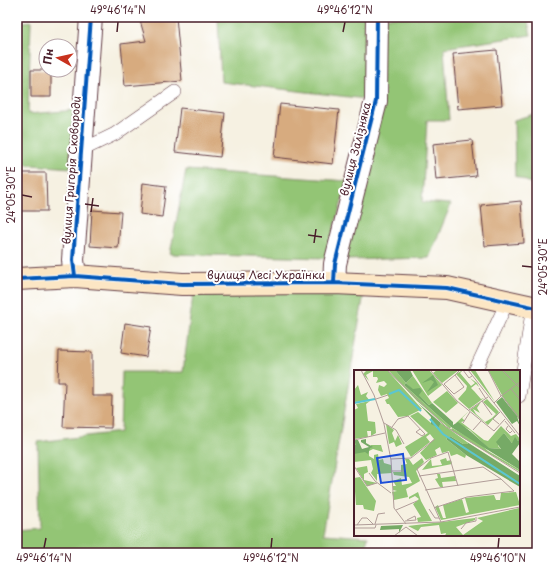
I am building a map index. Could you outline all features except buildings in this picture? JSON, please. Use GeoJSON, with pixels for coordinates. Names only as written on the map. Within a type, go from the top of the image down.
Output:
{"type":"FeatureCollection","features":[{"type":"Feature","properties":{"kind":"main road","name":"вулиця Лесі Українки"},"geometry":{"type":"LineString","coordinates":[[17,279],[74,276],[182,284],[334,283],[447,288],[535,307]]}},
{"type":"Feature","properties":{"kind":"street","name":"вулиця Григорія Сковороди"},"geometry":{"type":"LineString","coordinates":[[74,276],[73,260],[91,17]]}},
{"type":"Feature","properties":{"kind":"street","name":"вулиця Залізняка"},"geometry":{"type":"LineString","coordinates":[[334,283],[335,264],[376,101],[377,17]]}},
{"type":"Feature","properties":{"kind":"lane"},"geometry":{"type":"LineString","coordinates":[[82,150],[115,134],[175,92]]}},
{"type":"Feature","properties":{"kind":"lane"},"geometry":{"type":"LineString","coordinates":[[475,370],[508,300]]}},
{"type":"Feature","properties":{"kind":"lane"},"geometry":{"type":"LineString","coordinates":[[520,390],[535,307]]}},
{"type":"Feature","properties":{"kind":"green space"},"geometry":{"type":"Polygon","coordinates":[[[218,17],[527,17],[531,35],[444,48],[449,120],[427,120],[422,202],[451,204],[429,258],[346,260],[366,99],[221,82],[218,17]]]}},
{"type":"Feature","properties":{"kind":"green space"},"geometry":{"type":"Polygon","coordinates":[[[31,21],[28,114],[77,110],[72,168],[17,164],[17,23],[31,21]]]}},
{"type":"Feature","properties":{"kind":"green space"},"geometry":{"type":"Polygon","coordinates":[[[537,113],[537,186],[515,176],[514,120],[537,113]]]}},
{"type":"Feature","properties":{"kind":"green space"},"geometry":{"type":"Polygon","coordinates":[[[186,170],[348,181],[325,258],[170,254],[186,170]]]}},
{"type":"Feature","properties":{"kind":"green space"},"geometry":{"type":"Polygon","coordinates":[[[287,291],[364,293],[323,534],[368,537],[364,553],[17,553],[17,530],[40,528],[38,442],[120,432],[122,372],[183,372],[193,295],[287,291]]]}},
{"type":"Feature","properties":{"kind":"cycle path"},"geometry":{"type":"LineString","coordinates":[[75,276],[73,260],[91,17]]}},
{"type":"Feature","properties":{"kind":"cycle path"},"geometry":{"type":"LineString","coordinates":[[334,283],[335,264],[376,101],[377,17]]}},
{"type":"Feature","properties":{"kind":"cycle path"},"geometry":{"type":"LineString","coordinates":[[17,279],[75,276],[182,284],[334,283],[447,288],[537,308]]}}]}
